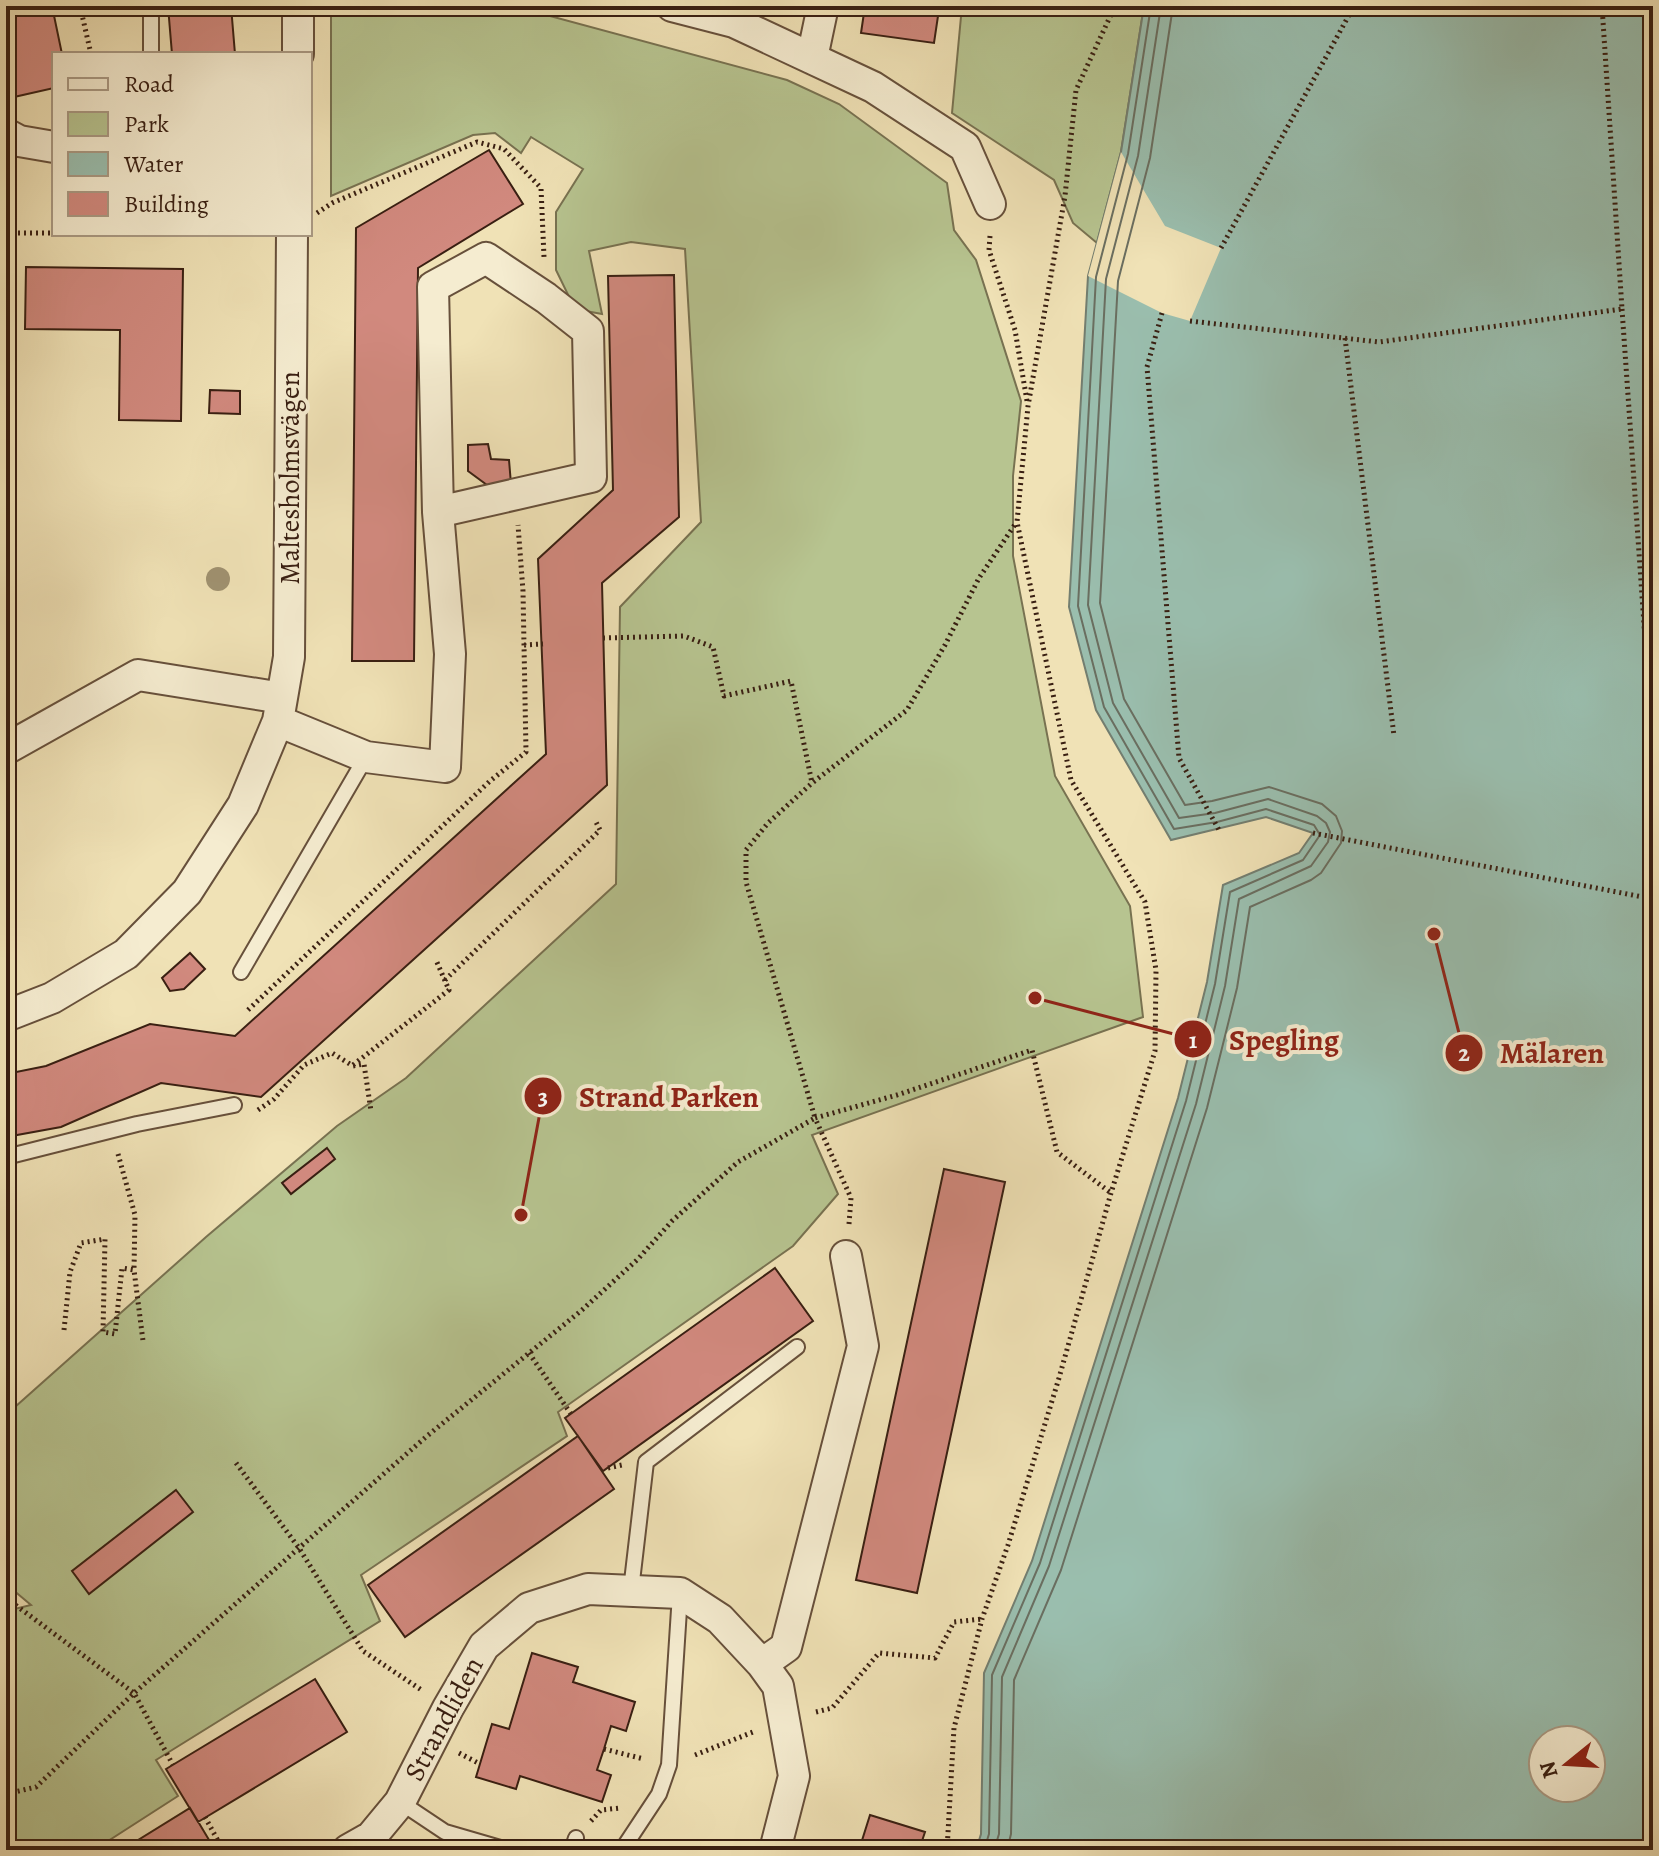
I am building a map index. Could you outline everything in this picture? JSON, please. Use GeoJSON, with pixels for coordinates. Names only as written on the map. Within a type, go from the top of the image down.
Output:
{"type":"FeatureCollection","features":[{"type":"Feature","properties":{"kind":"street"},"geometry":{"type":"LineString","coordinates":[[298,6],[298,52]]}},
{"type":"Feature","properties":{"kind":"street"},"geometry":{"type":"LineString","coordinates":[[672,6],[734,22],[873,87],[965,147],[990,204]]}},
{"type":"Feature","properties":{"kind":"street"},"geometry":{"type":"LineString","coordinates":[[812,58],[823,6]]}},
{"type":"Feature","properties":{"kind":"street"},"geometry":{"type":"LineString","coordinates":[[6,134],[19,141],[52,147]]}},
{"type":"Feature","properties":{"kind":"street","name":"Maltesholmsvägen"},"geometry":{"type":"LineString","coordinates":[[6,1016],[52,998],[126,954],[187,892],[243,805],[280,709],[289,657],[292,236]]}},
{"type":"Feature","properties":{"kind":"street"},"geometry":{"type":"LineString","coordinates":[[6,749],[138,675],[280,709],[366,757],[445,767],[450,654],[438,512],[433,287],[486,258],[588,331],[591,477],[438,512]]}},
{"type":"Feature","properties":{"kind":"street"},"geometry":{"type":"LineString","coordinates":[[762,1664],[786,1647],[863,1346],[846,1256]]}},
{"type":"Feature","properties":{"kind":"street","name":"Strandliden"},"geometry":{"type":"LineString","coordinates":[[348,1850],[371,1837],[400,1802],[484,1646],[529,1608],[588,1589],[680,1593],[720,1619],[778,1686],[794,1776],[775,1850]]}},
{"type":"Feature","properties":{"kind":"lane"},"geometry":{"type":"LineString","coordinates":[[151,6],[151,52]]}},
{"type":"Feature","properties":{"kind":"lane"},"geometry":{"type":"LineString","coordinates":[[241,972],[366,757]]}},
{"type":"Feature","properties":{"kind":"lane"},"geometry":{"type":"LineString","coordinates":[[6,1157],[111,1130],[234,1105]]}},
{"type":"Feature","properties":{"kind":"lane"},"geometry":{"type":"LineString","coordinates":[[631,1590],[646,1462],[797,1347]]}},
{"type":"Feature","properties":{"kind":"lane"},"geometry":{"type":"LineString","coordinates":[[622,1850],[659,1794],[669,1765],[680,1593]]}},
{"type":"Feature","properties":{"kind":"lane"},"geometry":{"type":"LineString","coordinates":[[400,1802],[445,1832],[507,1850]]}},
{"type":"Feature","properties":{"kind":"path"},"geometry":{"type":"LineString","coordinates":[[80,6],[91,52]]}},
{"type":"Feature","properties":{"kind":"path"},"geometry":{"type":"LineString","coordinates":[[947,1850],[954,1728],[982,1619],[1050,1408],[1155,1051],[1156,970],[1145,902],[1071,780],[1017,522],[1028,406],[1065,196],[1076,90],[1115,6]]}},
{"type":"Feature","properties":{"kind":"path"},"geometry":{"type":"LineString","coordinates":[[1221,248],[1354,6]]}},
{"type":"Feature","properties":{"kind":"path"},"geometry":{"type":"LineString","coordinates":[[1602,6],[1649,696]]}},
{"type":"Feature","properties":{"kind":"path"},"geometry":{"type":"LineString","coordinates":[[312,218],[332,203],[477,142],[504,149],[541,188],[546,298]]}},
{"type":"Feature","properties":{"kind":"path"},"geometry":{"type":"LineString","coordinates":[[990,204],[989,250],[1015,330],[1028,406]]}},
{"type":"Feature","properties":{"kind":"path"},"geometry":{"type":"LineString","coordinates":[[6,233],[52,233]]}},
{"type":"Feature","properties":{"kind":"path"},"geometry":{"type":"LineString","coordinates":[[1190,321],[1379,342],[1622,309]]}},
{"type":"Feature","properties":{"kind":"path"},"geometry":{"type":"LineString","coordinates":[[1162,313],[1147,367],[1179,758],[1219,830]]}},
{"type":"Feature","properties":{"kind":"path"},"geometry":{"type":"LineString","coordinates":[[1345,338],[1394,736]]}},
{"type":"Feature","properties":{"kind":"path"},"geometry":{"type":"LineString","coordinates":[[248,1010],[490,781],[526,752],[516,494]]}},
{"type":"Feature","properties":{"kind":"path"},"geometry":{"type":"LineString","coordinates":[[846,1256],[851,1198],[815,1118],[746,882],[746,850],[768,823],[812,783],[907,710],[979,578],[1017,522]]}},
{"type":"Feature","properties":{"kind":"path"},"geometry":{"type":"LineString","coordinates":[[603,638],[684,636],[713,647],[724,696],[791,681],[812,783]]}},
{"type":"Feature","properties":{"kind":"path"},"geometry":{"type":"LineString","coordinates":[[524,645],[543,644]]}},
{"type":"Feature","properties":{"kind":"path"},"geometry":{"type":"LineString","coordinates":[[445,980],[600,830],[595,820]]}},
{"type":"Feature","properties":{"kind":"path"},"geometry":{"type":"LineString","coordinates":[[1313,833],[1653,899]]}},
{"type":"Feature","properties":{"kind":"path"},"geometry":{"type":"LineString","coordinates":[[353,1066],[449,990],[436,960]]}},
{"type":"Feature","properties":{"kind":"path"},"geometry":{"type":"LineString","coordinates":[[6,1794],[36,1787],[134,1693],[299,1548],[638,1259],[672,1221],[738,1162],[815,1118],[897,1095],[1032,1050],[1057,1152],[1111,1193]]}},
{"type":"Feature","properties":{"kind":"path"},"geometry":{"type":"LineString","coordinates":[[234,1105],[259,1110],[274,1099],[304,1065],[332,1053],[353,1066],[364,1064],[371,1111]]}},
{"type":"Feature","properties":{"kind":"path"},"geometry":{"type":"LineString","coordinates":[[111,1130],[135,1215],[134,1270],[143,1341]]}},
{"type":"Feature","properties":{"kind":"path"},"geometry":{"type":"LineString","coordinates":[[64,1330],[70,1272],[81,1243],[105,1239],[103,1332],[115,1334],[122,1268],[134,1270]]}},
{"type":"Feature","properties":{"kind":"path"},"geometry":{"type":"LineString","coordinates":[[529,1353],[571,1414]]}},
{"type":"Feature","properties":{"kind":"path"},"geometry":{"type":"LineString","coordinates":[[236,1463],[299,1548],[363,1651],[448,1708]]}},
{"type":"Feature","properties":{"kind":"path"},"geometry":{"type":"LineString","coordinates":[[6,1598],[134,1693],[173,1765]]}},
{"type":"Feature","properties":{"kind":"path"},"geometry":{"type":"LineString","coordinates":[[832,1708],[879,1653],[935,1658],[954,1622],[982,1619]]}},
{"type":"Feature","properties":{"kind":"path"},"geometry":{"type":"LineString","coordinates":[[604,1749],[669,1765],[783,1719]]}},
{"type":"Feature","properties":{"kind":"path"},"geometry":{"type":"LineString","coordinates":[[205,1817],[223,1850]]}},
{"type":"Feature","properties":{"kind":"green space"},"geometry":{"type":"Polygon","coordinates":[[[333,6],[513,6],[787,80],[839,104],[947,183],[954,230],[976,260],[1021,401],[1013,476],[1013,556],[1055,776],[1130,906],[1143,1017],[812,1135],[838,1194],[793,1246],[558,1412],[567,1436],[361,1575],[380,1621],[156,1760],[178,1796],[94,1850],[6,1850],[6,1611],[31,1605],[6,1584],[6,1415],[206,1237],[337,1126],[406,1078],[616,884],[620,607],[701,522],[685,249],[631,242],[589,251],[602,314],[575,309],[556,270],[556,212],[583,169],[531,137],[521,153],[495,133],[473,135],[331,196],[333,6]]]}},
{"type":"Feature","properties":{"kind":"green space"},"geometry":{"type":"Polygon","coordinates":[[[962,6],[1144,6],[1121,152],[1097,243],[1073,223],[1054,180],[952,113],[962,6]]]}},
{"type":"Feature","properties":{"kind":"water"},"geometry":{"type":"Polygon","coordinates":[[[1144,6],[1653,6],[1653,1850],[976,1850],[981,1834],[984,1673],[1032,1561],[1178,1098],[1207,982],[1223,885],[1299,853],[1313,833],[1266,817],[1171,840],[1096,710],[1069,607],[1088,276],[1121,152],[1144,6]]]}},
{"type":"Feature","properties":{"kind":"pier"},"geometry":{"type":"Polygon","coordinates":[[[1121,152],[1165,226],[1221,248],[1190,321],[1162,313],[1088,276],[1121,152]]]}},
{"type":"Feature","properties":{"kind":"building"},"geometry":{"type":"Polygon","coordinates":[[[6,6],[52,6],[62,52],[52,52],[52,88],[14,97],[6,60],[6,6]]]}},
{"type":"Feature","properties":{"kind":"building"},"geometry":{"type":"Polygon","coordinates":[[[168,6],[231,6],[235,52],[172,52],[168,6]]]}},
{"type":"Feature","properties":{"kind":"building"},"geometry":{"type":"Polygon","coordinates":[[[865,6],[908,6],[908,12],[938,16],[934,43],[861,33],[865,6]]]}},
{"type":"Feature","properties":{"kind":"building"},"geometry":{"type":"Polygon","coordinates":[[[489,150],[523,204],[418,268],[414,661],[352,661],[356,228],[489,150]]]}},
{"type":"Feature","properties":{"kind":"building"},"geometry":{"type":"Polygon","coordinates":[[[26,267],[183,269],[181,421],[119,420],[120,330],[25,329],[26,267]]]}},
{"type":"Feature","properties":{"kind":"building"},"geometry":{"type":"Polygon","coordinates":[[[674,275],[679,517],[602,583],[607,785],[261,1097],[161,1083],[61,1127],[6,1137],[6,1074],[46,1066],[150,1024],[235,1036],[546,754],[538,559],[613,490],[608,276],[674,275]]]}},
{"type":"Feature","properties":{"kind":"building"},"geometry":{"type":"Polygon","coordinates":[[[210,390],[240,391],[240,414],[209,413],[210,390]]]}},
{"type":"Feature","properties":{"kind":"building"},"geometry":{"type":"Polygon","coordinates":[[[488,444],[491,459],[509,460],[511,484],[487,485],[468,471],[468,445],[488,444]]]}},
{"type":"Feature","properties":{"kind":"building"},"geometry":{"type":"Polygon","coordinates":[[[190,953],[205,969],[184,989],[170,991],[162,978],[190,953]]]}},
{"type":"Feature","properties":{"kind":"building"},"geometry":{"type":"Polygon","coordinates":[[[327,1148],[335,1159],[291,1194],[282,1183],[327,1148]]]}},
{"type":"Feature","properties":{"kind":"building"},"geometry":{"type":"Polygon","coordinates":[[[944,1169],[1005,1182],[917,1593],[856,1580],[944,1169]]]}},
{"type":"Feature","properties":{"kind":"building"},"geometry":{"type":"Polygon","coordinates":[[[775,1268],[813,1321],[603,1471],[565,1418],[775,1268]]]}},
{"type":"Feature","properties":{"kind":"building"},"geometry":{"type":"Polygon","coordinates":[[[578,1436],[614,1489],[405,1637],[368,1585],[578,1436]]]}},
{"type":"Feature","properties":{"kind":"building"},"geometry":{"type":"Polygon","coordinates":[[[176,1490],[193,1512],[89,1594],[72,1571],[176,1490]]]}},
{"type":"Feature","properties":{"kind":"building"},"geometry":{"type":"Polygon","coordinates":[[[532,1653],[578,1667],[573,1682],[635,1702],[626,1731],[611,1726],[597,1770],[611,1775],[602,1802],[520,1776],[516,1789],[476,1777],[492,1724],[509,1729],[532,1653]]]}},
{"type":"Feature","properties":{"kind":"building"},"geometry":{"type":"Polygon","coordinates":[[[315,1679],[347,1732],[198,1822],[166,1769],[315,1679]]]}},
{"type":"Feature","properties":{"kind":"building"},"geometry":{"type":"Polygon","coordinates":[[[190,1808],[215,1850],[122,1850],[190,1808]]]}},
{"type":"Feature","properties":{"kind":"building"},"geometry":{"type":"Polygon","coordinates":[[[870,1815],[925,1832],[919,1850],[859,1850],[870,1815]]]}},
{"type":"Feature","properties":{"kind":"place","name":"Mälaren"},"geometry":{"type":"Point","coordinates":[1434,934]}},
{"type":"Feature","properties":{"kind":"place","name":"Spegling"},"geometry":{"type":"Point","coordinates":[1035,998]}},
{"type":"Feature","properties":{"kind":"place","name":"Strand Parken"},"geometry":{"type":"Point","coordinates":[521,1215]}}]}
